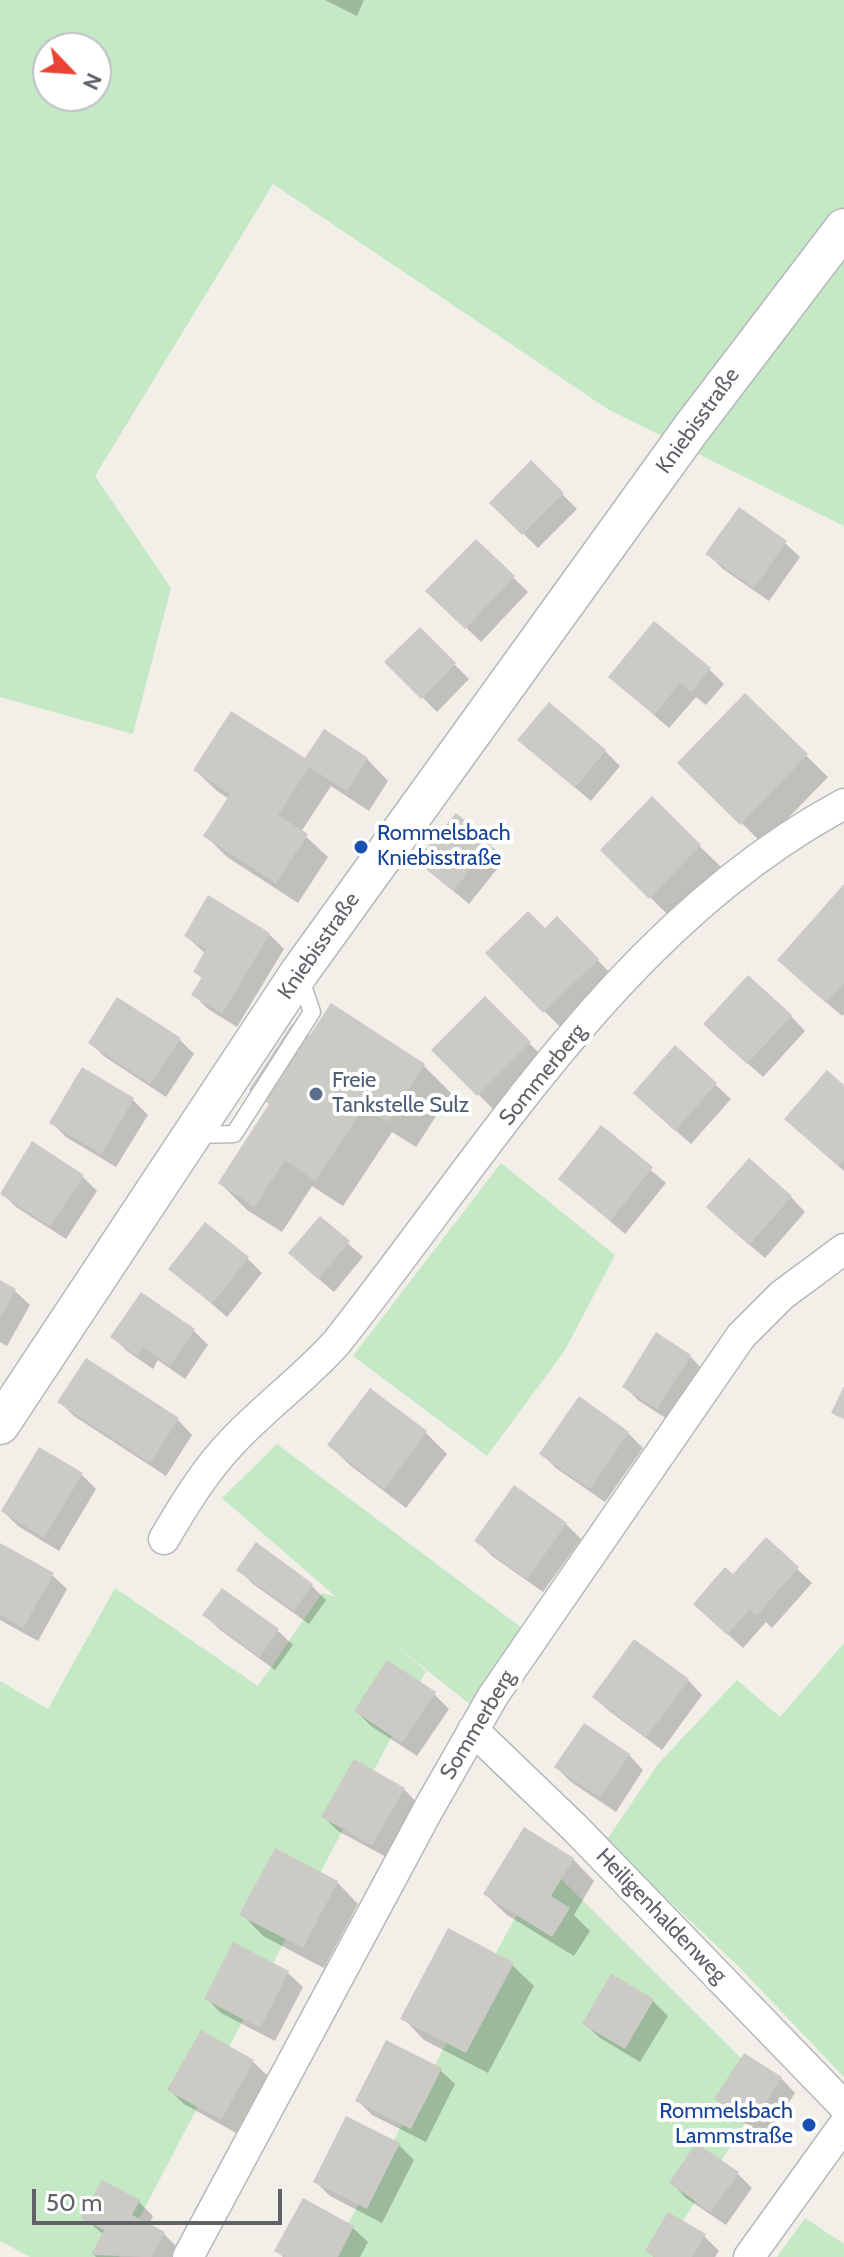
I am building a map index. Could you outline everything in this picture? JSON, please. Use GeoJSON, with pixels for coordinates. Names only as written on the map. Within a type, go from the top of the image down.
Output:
{"type":"FeatureCollection","features":[{"type":"Feature","properties":{"kind":"street","name":"Kniebisstraße"},"geometry":{"type":"LineString","coordinates":[[0,1425],[299,973],[691,429],[844,228]]}},
{"type":"Feature","properties":{"kind":"street","name":"Sommerberg"},"geometry":{"type":"LineString","coordinates":[[164,1539],[188,1499],[230,1444],[302,1379],[337,1342],[543,1075],[629,972],[678,924],[759,859],[844,804]]}},
{"type":"Feature","properties":{"kind":"street","name":"Sommerberg"},"geometry":{"type":"LineString","coordinates":[[188,2257],[473,1730],[533,1636],[741,1336],[782,1295],[844,1249]]}},
{"type":"Feature","properties":{"kind":"street","name":"Heiligenhaldenweg"},"geometry":{"type":"LineString","coordinates":[[473,1730],[575,1828],[844,2106]]}},
{"type":"Feature","properties":{"kind":"street"},"geometry":{"type":"LineString","coordinates":[[749,2257],[844,2125]]}},
{"type":"Feature","properties":{"kind":"green space"},"geometry":{"type":"Polygon","coordinates":[[[0,0],[844,0],[844,526],[609,410],[273,184],[95,476],[171,588],[133,734],[0,697],[0,0]]]}},
{"type":"Feature","properties":{"kind":"green space"},"geometry":{"type":"Polygon","coordinates":[[[501,1163],[615,1255],[565,1350],[487,1456],[353,1356],[501,1163]]]}},
{"type":"Feature","properties":{"kind":"green space"},"geometry":{"type":"Polygon","coordinates":[[[277,1444],[522,1628],[471,1705],[388,1640],[426,1671],[119,2257],[30,2257],[0,2241],[0,1681],[48,1709],[115,1588],[258,1686],[322,1593],[336,1597],[222,1498],[277,1444]]]}},
{"type":"Feature","properties":{"kind":"green space"},"geometry":{"type":"Polygon","coordinates":[[[844,1643],[844,2077],[739,1967],[606,1841],[658,1764],[737,1680],[780,1717],[844,1643]]]}},
{"type":"Feature","properties":{"kind":"green space"},"geometry":{"type":"Polygon","coordinates":[[[545,1863],[769,2086],[660,2257],[330,2257],[545,1863]]]}},
{"type":"Feature","properties":{"kind":"green space"},"geometry":{"type":"Polygon","coordinates":[[[805,2218],[844,2244],[844,2257],[777,2257],[805,2218]]]}},
{"type":"Feature","properties":{"kind":"building"},"geometry":{"type":"Polygon","coordinates":[[[531,460],[564,493],[522,535],[489,503],[531,460]]]}},
{"type":"Feature","properties":{"kind":"building"},"geometry":{"type":"Polygon","coordinates":[[[739,507],[787,541],[754,588],[705,554],[739,507]]]}},
{"type":"Feature","properties":{"kind":"building"},"geometry":{"type":"Polygon","coordinates":[[[476,539],[515,576],[465,629],[425,591],[476,539]]]}},
{"type":"Feature","properties":{"kind":"building"},"geometry":{"type":"Polygon","coordinates":[[[654,621],[711,668],[691,692],[680,683],[654,715],[608,677],[654,621]]]}},
{"type":"Feature","properties":{"kind":"building"},"geometry":{"type":"Polygon","coordinates":[[[420,627],[456,663],[421,699],[384,662],[420,627]]]}},
{"type":"Feature","properties":{"kind":"building"},"geometry":{"type":"Polygon","coordinates":[[[745,693],[808,754],[740,825],[677,763],[745,693]]]}},
{"type":"Feature","properties":{"kind":"building"},"geometry":{"type":"Polygon","coordinates":[[[549,702],[606,750],[575,788],[517,740],[549,702]]]}},
{"type":"Feature","properties":{"kind":"building"},"geometry":{"type":"Polygon","coordinates":[[[231,711],[305,758],[324,729],[368,758],[347,791],[309,767],[278,815],[308,834],[276,883],[203,836],[230,794],[193,770],[231,711]]]}},
{"type":"Feature","properties":{"kind":"building"},"geometry":{"type":"Polygon","coordinates":[[[652,796],[701,845],[649,899],[600,850],[652,796]]]}},
{"type":"Feature","properties":{"kind":"building"},"geometry":{"type":"Polygon","coordinates":[[[456,813],[492,843],[453,891],[416,861],[456,813]]]}},
{"type":"Feature","properties":{"kind":"building"},"geometry":{"type":"Polygon","coordinates":[[[844,884],[844,983],[826,1003],[777,960],[844,884]]]}},
{"type":"Feature","properties":{"kind":"building"},"geometry":{"type":"Polygon","coordinates":[[[208,895],[270,933],[222,1014],[191,995],[202,977],[193,972],[206,949],[184,936],[208,895]]]}},
{"type":"Feature","properties":{"kind":"building"},"geometry":{"type":"Polygon","coordinates":[[[528,911],[545,928],[557,916],[599,959],[543,1013],[485,953],[528,911]]]}},
{"type":"Feature","properties":{"kind":"building"},"geometry":{"type":"Polygon","coordinates":[[[748,975],[792,1015],[747,1064],[703,1024],[748,975]]]}},
{"type":"Feature","properties":{"kind":"building"},"geometry":{"type":"Polygon","coordinates":[[[485,996],[531,1042],[477,1096],[431,1050],[485,996]]]}},
{"type":"Feature","properties":{"kind":"building"},"geometry":{"type":"Polygon","coordinates":[[[117,997],[181,1038],[150,1084],[88,1043],[117,997]]]}},
{"type":"Feature","properties":{"kind":"building"},"geometry":{"type":"Polygon","coordinates":[[[331,1003],[425,1064],[388,1122],[364,1107],[315,1181],[285,1160],[254,1207],[218,1183],[269,1104],[249,1090],[292,1024],[310,1035],[331,1003]]]}},
{"type":"Feature","properties":{"kind":"building"},"geometry":{"type":"Polygon","coordinates":[[[675,1045],[717,1083],[675,1131],[633,1093],[675,1045]]]}},
{"type":"Feature","properties":{"kind":"building"},"geometry":{"type":"Polygon","coordinates":[[[82,1067],[134,1098],[101,1154],[49,1123],[82,1067]]]}},
{"type":"Feature","properties":{"kind":"building"},"geometry":{"type":"Polygon","coordinates":[[[827,1070],[844,1085],[844,1159],[838,1166],[784,1119],[827,1070]]]}},
{"type":"Feature","properties":{"kind":"building"},"geometry":{"type":"Polygon","coordinates":[[[601,1125],[653,1167],[610,1221],[558,1179],[601,1125]]]}},
{"type":"Feature","properties":{"kind":"building"},"geometry":{"type":"Polygon","coordinates":[[[32,1141],[84,1175],[50,1226],[0,1194],[32,1141]]]}},
{"type":"Feature","properties":{"kind":"building"},"geometry":{"type":"Polygon","coordinates":[[[749,1158],[792,1196],[749,1245],[706,1207],[749,1158]]]}},
{"type":"Feature","properties":{"kind":"building"},"geometry":{"type":"Polygon","coordinates":[[[320,1216],[350,1241],[318,1279],[288,1253],[320,1216]]]}},
{"type":"Feature","properties":{"kind":"building"},"geometry":{"type":"Polygon","coordinates":[[[205,1222],[249,1257],[212,1304],[168,1269],[205,1222]]]}},
{"type":"Feature","properties":{"kind":"building"},"geometry":{"type":"Polygon","coordinates":[[[0,1280],[16,1289],[0,1318],[0,1280]]]}},
{"type":"Feature","properties":{"kind":"building"},"geometry":{"type":"Polygon","coordinates":[[[141,1292],[195,1329],[170,1366],[143,1347],[137,1356],[110,1337],[141,1292]]]}},
{"type":"Feature","properties":{"kind":"building"},"geometry":{"type":"Polygon","coordinates":[[[656,1332],[691,1355],[657,1409],[622,1387],[656,1332]]]}},
{"type":"Feature","properties":{"kind":"building"},"geometry":{"type":"Polygon","coordinates":[[[86,1358],[179,1418],[150,1463],[57,1402],[86,1358]]]}},
{"type":"Feature","properties":{"kind":"building"},"geometry":{"type":"Polygon","coordinates":[[[844,1386],[844,1419],[831,1413],[844,1386]]]}},
{"type":"Feature","properties":{"kind":"building"},"geometry":{"type":"Polygon","coordinates":[[[370,1388],[427,1431],[384,1489],[327,1445],[370,1388]]]}},
{"type":"Feature","properties":{"kind":"building"},"geometry":{"type":"Polygon","coordinates":[[[579,1396],[629,1432],[590,1489],[539,1454],[579,1396]]]}},
{"type":"Feature","properties":{"kind":"building"},"geometry":{"type":"Polygon","coordinates":[[[39,1447],[83,1473],[44,1538],[1,1511],[39,1447]]]}},
{"type":"Feature","properties":{"kind":"building"},"geometry":{"type":"Polygon","coordinates":[[[514,1485],[567,1523],[527,1579],[474,1541],[514,1485]]]}},
{"type":"Feature","properties":{"kind":"building"},"geometry":{"type":"Polygon","coordinates":[[[766,1537],[799,1567],[757,1615],[750,1609],[727,1635],[693,1604],[725,1567],[733,1574],[766,1537]]]}},
{"type":"Feature","properties":{"kind":"building"},"geometry":{"type":"Polygon","coordinates":[[[256,1542],[313,1584],[294,1611],[236,1570],[256,1542]]]}},
{"type":"Feature","properties":{"kind":"building"},"geometry":{"type":"Polygon","coordinates":[[[0,1543],[54,1573],[23,1628],[0,1615],[0,1543]]]}},
{"type":"Feature","properties":{"kind":"building"},"geometry":{"type":"Polygon","coordinates":[[[222,1588],[279,1629],[260,1657],[202,1615],[222,1588]]]}},
{"type":"Feature","properties":{"kind":"building"},"geometry":{"type":"Polygon","coordinates":[[[634,1639],[689,1679],[646,1737],[592,1697],[634,1639]]]}},
{"type":"Feature","properties":{"kind":"building"},"geometry":{"type":"Polygon","coordinates":[[[387,1660],[436,1692],[402,1743],[354,1711],[387,1660]]]}},
{"type":"Feature","properties":{"kind":"building"},"geometry":{"type":"Polygon","coordinates":[[[584,1723],[630,1754],[600,1798],[554,1767],[584,1723]]]}},
{"type":"Feature","properties":{"kind":"building"},"geometry":{"type":"Polygon","coordinates":[[[354,1759],[405,1788],[372,1845],[321,1817],[354,1759]]]}},
{"type":"Feature","properties":{"kind":"building"},"geometry":{"type":"Polygon","coordinates":[[[524,1827],[574,1858],[551,1896],[570,1908],[552,1937],[483,1894],[524,1827]]]}},
{"type":"Feature","properties":{"kind":"building"},"geometry":{"type":"Polygon","coordinates":[[[275,1848],[338,1881],[303,1948],[239,1915],[275,1848]]]}},
{"type":"Feature","properties":{"kind":"building"},"geometry":{"type":"Polygon","coordinates":[[[448,1928],[514,1963],[466,2053],[400,2019],[448,1928]]]}},
{"type":"Feature","properties":{"kind":"building"},"geometry":{"type":"Polygon","coordinates":[[[233,1942],[289,1971],[260,2028],[204,1999],[233,1942]]]}},
{"type":"Feature","properties":{"kind":"building"},"geometry":{"type":"Polygon","coordinates":[[[611,1974],[654,1999],[625,2049],[582,2024],[611,1974]]]}},
{"type":"Feature","properties":{"kind":"building"},"geometry":{"type":"Polygon","coordinates":[[[201,2030],[254,2060],[221,2120],[167,2090],[201,2030]]]}},
{"type":"Feature","properties":{"kind":"building"},"geometry":{"type":"Polygon","coordinates":[[[386,2040],[442,2068],[411,2129],[355,2101],[386,2040]]]}},
{"type":"Feature","properties":{"kind":"building"},"geometry":{"type":"Polygon","coordinates":[[[744,2053],[782,2077],[752,2124],[714,2099],[744,2053]]]}},
{"type":"Feature","properties":{"kind":"building"},"geometry":{"type":"Polygon","coordinates":[[[346,2116],[400,2143],[367,2209],[313,2182],[346,2116]]]}},
{"type":"Feature","properties":{"kind":"building"},"geometry":{"type":"Polygon","coordinates":[[[696,2143],[739,2172],[711,2212],[669,2183],[696,2143]]]}},
{"type":"Feature","properties":{"kind":"building"},"geometry":{"type":"Polygon","coordinates":[[[102,2180],[140,2200],[132,2215],[165,2232],[152,2257],[91,2255],[104,2230],[81,2218],[102,2180]]]}},
{"type":"Feature","properties":{"kind":"building"},"geometry":{"type":"Polygon","coordinates":[[[303,2198],[354,2226],[338,2257],[285,2257],[274,2251],[303,2198]]]}},
{"type":"Feature","properties":{"kind":"building"},"geometry":{"type":"Polygon","coordinates":[[[668,2212],[706,2234],[692,2257],[655,2257],[645,2251],[668,2212]]]}},
{"type":"Feature","properties":{"kind":"place","name":"Rommelsbach Kniebisstraße"},"geometry":{"type":"Point","coordinates":[361,847]}},
{"type":"Feature","properties":{"kind":"place","name":"Freie Tankstelle Sulz"},"geometry":{"type":"Point","coordinates":[316,1094]}},
{"type":"Feature","properties":{"kind":"place","name":"Rommelsbach Lammstraße"},"geometry":{"type":"Point","coordinates":[809,2125]}}]}
